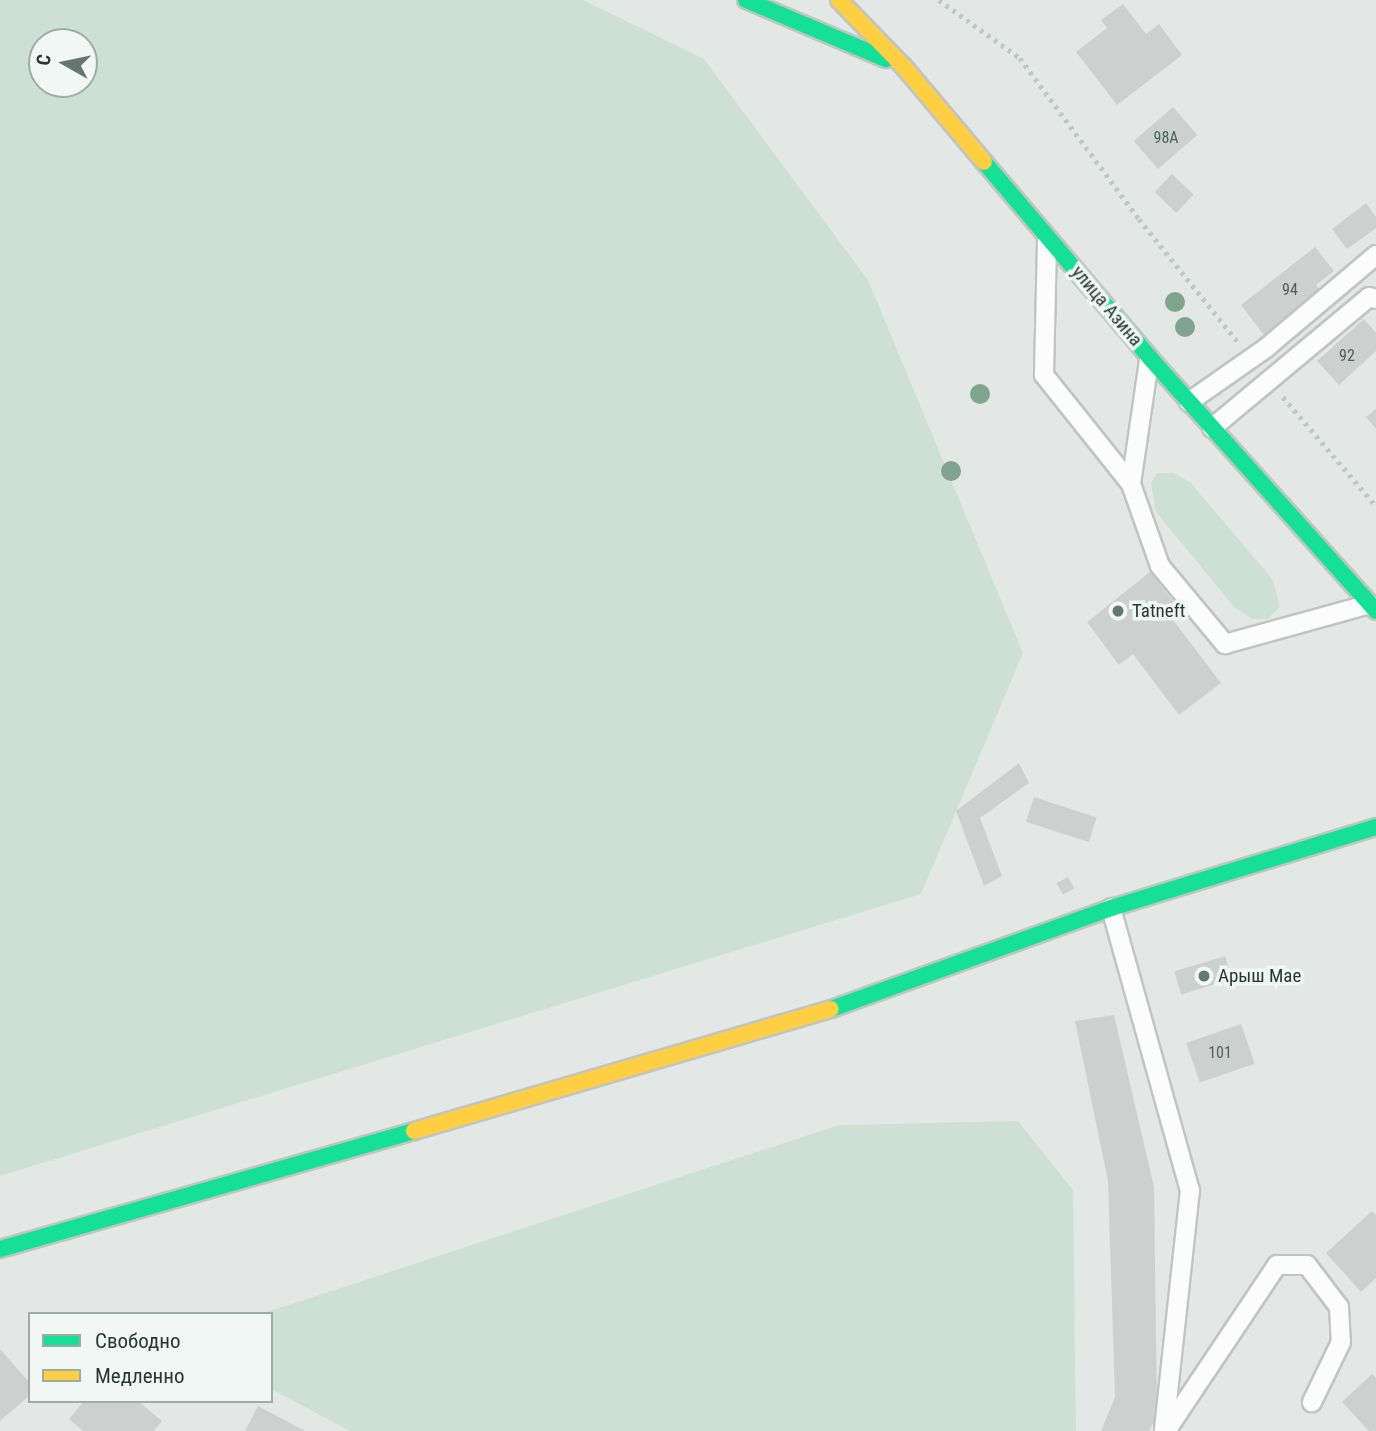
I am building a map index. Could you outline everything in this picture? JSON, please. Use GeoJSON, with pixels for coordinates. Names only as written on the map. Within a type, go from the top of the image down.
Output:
{"type":"FeatureCollection","features":[{"type":"Feature","properties":{"kind":"street"},"geometry":{"type":"LineString","coordinates":[[746,0],[904,68]]}},
{"type":"Feature","properties":{"kind":"street","name":"улица Азина"},"geometry":{"type":"LineString","coordinates":[[842,1],[904,68],[1150,358],[1373,608]]}},
{"type":"Feature","properties":{"kind":"street"},"geometry":{"type":"LineString","coordinates":[[0,1249],[805,1019],[1111,908],[1376,827]]}},
{"type":"Feature","properties":{"kind":"lane"},"geometry":{"type":"LineString","coordinates":[[1047,235],[1044,375],[1131,484],[1160,566],[1225,644],[1373,608]]}},
{"type":"Feature","properties":{"kind":"lane"},"geometry":{"type":"LineString","coordinates":[[1189,402],[1252,358],[1376,255]]}},
{"type":"Feature","properties":{"kind":"lane"},"geometry":{"type":"LineString","coordinates":[[1212,428],[1368,297],[1376,299]]}},
{"type":"Feature","properties":{"kind":"lane"},"geometry":{"type":"LineString","coordinates":[[1131,484],[1150,358]]}},
{"type":"Feature","properties":{"kind":"lane"},"geometry":{"type":"LineString","coordinates":[[1111,908],[1190,1190],[1165,1431]]}},
{"type":"Feature","properties":{"kind":"lane"},"geometry":{"type":"LineString","coordinates":[[1165,1431],[1277,1265],[1307,1265],[1339,1307],[1340,1342],[1312,1402]]}},
{"type":"Feature","properties":{"kind":"path"},"geometry":{"type":"LineString","coordinates":[[939,0],[1020,58],[1139,219],[1252,358]]}},
{"type":"Feature","properties":{"kind":"path"},"geometry":{"type":"LineString","coordinates":[[1269,380],[1376,506]]}},
{"type":"Feature","properties":{"kind":"green space"},"geometry":{"type":"Polygon","coordinates":[[[0,0],[583,0],[704,59],[868,280],[1023,653],[921,894],[0,1176],[0,0]]]}},
{"type":"Feature","properties":{"kind":"green space"},"geometry":{"type":"Polygon","coordinates":[[[1157,473],[1173,473],[1190,482],[1273,580],[1280,607],[1267,619],[1252,619],[1235,608],[1156,512],[1151,483],[1157,473]]]}},
{"type":"Feature","properties":{"kind":"green space"},"geometry":{"type":"Polygon","coordinates":[[[1018,1121],[1073,1190],[1076,1431],[350,1431],[273,1390],[273,1312],[267,1312],[839,1125],[1018,1121]]]}},
{"type":"Feature","properties":{"kind":"building"},"geometry":{"type":"Polygon","coordinates":[[[1123,4],[1146,34],[1159,24],[1182,55],[1117,105],[1076,52],[1107,28],[1101,20],[1123,4]]]}},
{"type":"Feature","properties":{"kind":"building"},"geometry":{"type":"Polygon","coordinates":[[[1173,107],[1197,135],[1158,169],[1134,141],[1173,107]]]}},
{"type":"Feature","properties":{"kind":"building"},"geometry":{"type":"Polygon","coordinates":[[[1172,174],[1194,195],[1176,213],[1155,192],[1172,174]]]}},
{"type":"Feature","properties":{"kind":"building"},"geometry":{"type":"Polygon","coordinates":[[[1366,203],[1376,217],[1376,228],[1347,249],[1332,229],[1366,203]]]}},
{"type":"Feature","properties":{"kind":"building"},"geometry":{"type":"Polygon","coordinates":[[[1315,247],[1334,271],[1316,285],[1324,296],[1268,340],[1241,305],[1315,247]]]}},
{"type":"Feature","properties":{"kind":"building"},"geometry":{"type":"Polygon","coordinates":[[[1364,319],[1376,333],[1376,351],[1339,385],[1317,361],[1364,319]]]}},
{"type":"Feature","properties":{"kind":"building"},"geometry":{"type":"Polygon","coordinates":[[[1376,409],[1376,429],[1366,417],[1376,409]]]}},
{"type":"Feature","properties":{"kind":"building"},"geometry":{"type":"Polygon","coordinates":[[[1150,572],[1182,613],[1173,620],[1221,683],[1179,715],[1133,654],[1119,665],[1087,622],[1150,572]]]}},
{"type":"Feature","properties":{"kind":"building"},"geometry":{"type":"Polygon","coordinates":[[[1019,763],[1029,783],[980,818],[1002,876],[984,886],[956,811],[1019,763]]]}},
{"type":"Feature","properties":{"kind":"building"},"geometry":{"type":"Polygon","coordinates":[[[1034,797],[1097,817],[1089,842],[1026,822],[1034,797]]]}},
{"type":"Feature","properties":{"kind":"building"},"geometry":{"type":"Polygon","coordinates":[[[1068,877],[1074,888],[1063,895],[1057,883],[1068,877]]]}},
{"type":"Feature","properties":{"kind":"building"},"geometry":{"type":"Polygon","coordinates":[[[1225,956],[1232,979],[1181,994],[1174,971],[1225,956]]]}},
{"type":"Feature","properties":{"kind":"building"},"geometry":{"type":"Polygon","coordinates":[[[1114,1015],[1154,1187],[1157,1416],[1149,1431],[1101,1431],[1115,1397],[1108,1181],[1075,1021],[1114,1015]]]}},
{"type":"Feature","properties":{"kind":"building"},"geometry":{"type":"Polygon","coordinates":[[[1241,1024],[1255,1064],[1200,1083],[1186,1043],[1241,1024]]]}},
{"type":"Feature","properties":{"kind":"building"},"geometry":{"type":"Polygon","coordinates":[[[1372,1211],[1376,1215],[1376,1278],[1361,1292],[1326,1253],[1372,1211]]]}},
{"type":"Feature","properties":{"kind":"building"},"geometry":{"type":"Polygon","coordinates":[[[0,1349],[28,1381],[28,1397],[0,1421],[0,1349]]]}},
{"type":"Feature","properties":{"kind":"building"},"geometry":{"type":"Polygon","coordinates":[[[1372,1374],[1376,1378],[1376,1431],[1369,1431],[1342,1402],[1372,1374]]]}},
{"type":"Feature","properties":{"kind":"building"},"geometry":{"type":"Polygon","coordinates":[[[82,1403],[140,1403],[162,1421],[154,1431],[83,1431],[69,1419],[82,1403]]]}},
{"type":"Feature","properties":{"kind":"building"},"geometry":{"type":"Polygon","coordinates":[[[258,1406],[305,1431],[245,1431],[258,1406]]]}},
{"type":"Feature","properties":{"kind":"traffic: fast"},"geometry":{"type":"LineString","coordinates":[[746,0],[886,59]]}},
{"type":"Feature","properties":{"kind":"traffic: fast"},"geometry":{"type":"LineString","coordinates":[[984,162],[1150,358],[1376,611]]}},
{"type":"Feature","properties":{"kind":"traffic: fast"},"geometry":{"type":"LineString","coordinates":[[831,1009],[1111,908],[1376,827]]}},
{"type":"Feature","properties":{"kind":"traffic: fast"},"geometry":{"type":"LineString","coordinates":[[0,1249],[414,1131]]}},
{"type":"Feature","properties":{"kind":"traffic: slow"},"geometry":{"type":"LineString","coordinates":[[839,0],[904,67],[984,162]]}},
{"type":"Feature","properties":{"kind":"traffic: slow"},"geometry":{"type":"LineString","coordinates":[[414,1131],[831,1009]]}},
{"type":"Feature","properties":{"kind":"place","name":"Tatneft"},"geometry":{"type":"Point","coordinates":[1118,611]}},
{"type":"Feature","properties":{"kind":"place","name":"Арыш Мае"},"geometry":{"type":"Point","coordinates":[1204,976]}}]}
